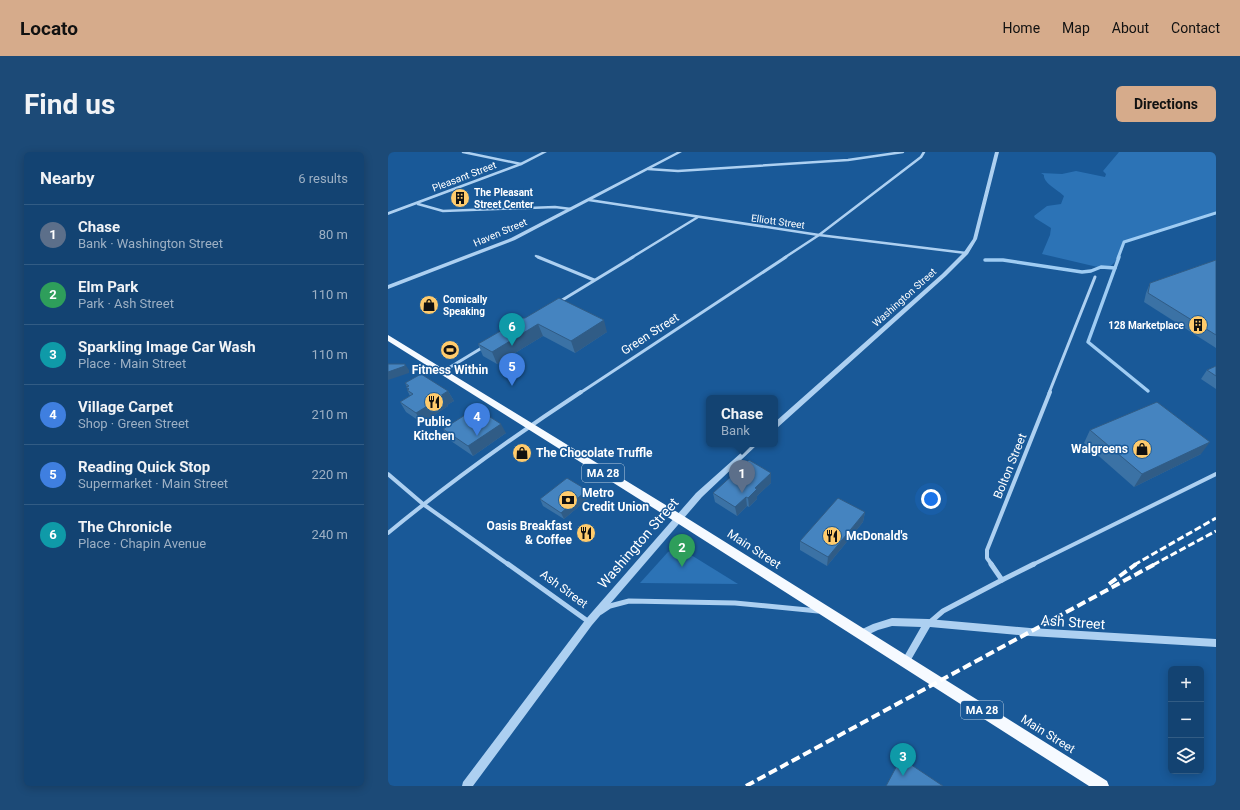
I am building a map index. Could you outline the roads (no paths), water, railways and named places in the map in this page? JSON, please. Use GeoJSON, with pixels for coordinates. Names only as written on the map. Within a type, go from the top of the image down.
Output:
{"type":"FeatureCollection","features":[{"type":"Feature","properties":{"kind":"main road","name":"Main Street"},"geometry":{"type":"LineString","coordinates":[[388,337],[1102,786]]}},
{"type":"Feature","properties":{"kind":"street"},"geometry":{"type":"LineString","coordinates":[[463,152],[520,164]]}},
{"type":"Feature","properties":{"kind":"street","name":"Pleasant Street"},"geometry":{"type":"LineString","coordinates":[[388,214],[418,204],[520,164],[544,152]]}},
{"type":"Feature","properties":{"kind":"street","name":"Haven Street"},"geometry":{"type":"LineString","coordinates":[[388,287],[508,240],[589,200],[680,152]]}},
{"type":"Feature","properties":{"kind":"street"},"geometry":{"type":"LineString","coordinates":[[648,169],[678,171],[832,161],[903,152]]}},
{"type":"Feature","properties":{"kind":"street","name":"Green Street"},"geometry":{"type":"LineString","coordinates":[[388,534],[423,504],[567,400],[819,235],[921,157],[924,152]]}},
{"type":"Feature","properties":{"kind":"street","name":"Washington Street"},"geometry":{"type":"LineString","coordinates":[[778,423],[944,275],[966,253],[977,234],[997,152]]}},
{"type":"Feature","properties":{"kind":"street","name":"Elliott Street"},"geometry":{"type":"LineString","coordinates":[[589,200],[698,218],[966,253]]}},
{"type":"Feature","properties":{"kind":"street"},"geometry":{"type":"LineString","coordinates":[[418,204],[440,210],[555,207],[571,209]]}},
{"type":"Feature","properties":{"kind":"street"},"geometry":{"type":"LineString","coordinates":[[556,304],[698,218]]}},
{"type":"Feature","properties":{"kind":"street"},"geometry":{"type":"LineString","coordinates":[[536,256],[594,280]]}},
{"type":"Feature","properties":{"kind":"street","name":"Bolton Street"},"geometry":{"type":"LineString","coordinates":[[1002,580],[988,558],[987,550],[1095,277]]}},
{"type":"Feature","properties":{"kind":"street"},"geometry":{"type":"LineString","coordinates":[[442,372],[491,343]]}},
{"type":"Feature","properties":{"kind":"street","name":"Washington Street"},"geometry":{"type":"LineString","coordinates":[[467,786],[589,622],[678,518],[704,490],[752,447]]}},
{"type":"Feature","properties":{"kind":"street","name":"Ash Street"},"geometry":{"type":"LineString","coordinates":[[388,474],[423,504],[589,622],[610,606],[629,601],[735,603],[825,611]]}},
{"type":"Feature","properties":{"kind":"street"},"geometry":{"type":"LineString","coordinates":[[905,662],[928,623],[943,611],[1002,580],[1136,515],[1216,474]]}},
{"type":"Feature","properties":{"kind":"street","name":"Ash Street"},"geometry":{"type":"LineString","coordinates":[[861,634],[892,622],[928,623],[1030,632],[1216,643]]}},
{"type":"Feature","properties":{"kind":"waterway"},"geometry":{"type":"LineString","coordinates":[[1118,258],[1124,242],[1216,213]]}},
{"type":"Feature","properties":{"kind":"waterway"},"geometry":{"type":"LineString","coordinates":[[1115,268],[1119,257]]}},
{"type":"Feature","properties":{"kind":"waterway"},"geometry":{"type":"LineString","coordinates":[[985,260],[1003,260],[1082,272],[1091,271],[1101,267],[1115,268]]}},
{"type":"Feature","properties":{"kind":"waterway"},"geometry":{"type":"LineString","coordinates":[[1115,268],[1088,342],[1148,391]]}},
{"type":"Feature","properties":{"kind":"railway"},"geometry":{"type":"LineString","coordinates":[[1134,565],[1216,518]]}},
{"type":"Feature","properties":{"kind":"railway"},"geometry":{"type":"LineString","coordinates":[[1153,565],[1216,531]]}},
{"type":"Feature","properties":{"kind":"railway"},"geometry":{"type":"LineString","coordinates":[[1109,584],[1136,564]]}},
{"type":"Feature","properties":{"kind":"railway"},"geometry":{"type":"LineString","coordinates":[[746,786],[1155,564]]}},
{"type":"Feature","properties":{"kind":"place","name":"The Pleasant Street Center"},"geometry":{"type":"Point","coordinates":[460,198]}},
{"type":"Feature","properties":{"kind":"place","name":"Comically Speaking"},"geometry":{"type":"Point","coordinates":[429,305]}},
{"type":"Feature","properties":{"kind":"place","name":"128 Marketplace"},"geometry":{"type":"Point","coordinates":[1198,325]}},
{"type":"Feature","properties":{"kind":"place","name":"The Chronicle"},"geometry":{"type":"Point","coordinates":[512,346]}},
{"type":"Feature","properties":{"kind":"place","name":"Fitness Within"},"geometry":{"type":"Point","coordinates":[450,350]}},
{"type":"Feature","properties":{"kind":"place","name":"Reading Quick Stop"},"geometry":{"type":"Point","coordinates":[512,386]}},
{"type":"Feature","properties":{"kind":"place","name":"Public Kitchen"},"geometry":{"type":"Point","coordinates":[434,402]}},
{"type":"Feature","properties":{"kind":"place","name":"Village Carpet"},"geometry":{"type":"Point","coordinates":[477,436]}},
{"type":"Feature","properties":{"kind":"place","name":"Walgreens"},"geometry":{"type":"Point","coordinates":[1142,449]}},
{"type":"Feature","properties":{"kind":"place","name":"The Chocolate Truffle"},"geometry":{"type":"Point","coordinates":[522,453]}},
{"type":"Feature","properties":{"kind":"place","name":"Chase"},"geometry":{"type":"Point","coordinates":[742,493]}},
{"type":"Feature","properties":{"kind":"place","name":"Metro Credit Union"},"geometry":{"type":"Point","coordinates":[568,500]}},
{"type":"Feature","properties":{"kind":"place","name":"Oasis Breakfast & Coffee"},"geometry":{"type":"Point","coordinates":[586,533]}},
{"type":"Feature","properties":{"kind":"place","name":"McDonald's"},"geometry":{"type":"Point","coordinates":[832,536]}},
{"type":"Feature","properties":{"kind":"place","name":"Elm Park"},"geometry":{"type":"Point","coordinates":[682,567]}},
{"type":"Feature","properties":{"kind":"place","name":"Sparkling Image Car Wash"},"geometry":{"type":"Point","coordinates":[903,776]}}]}
